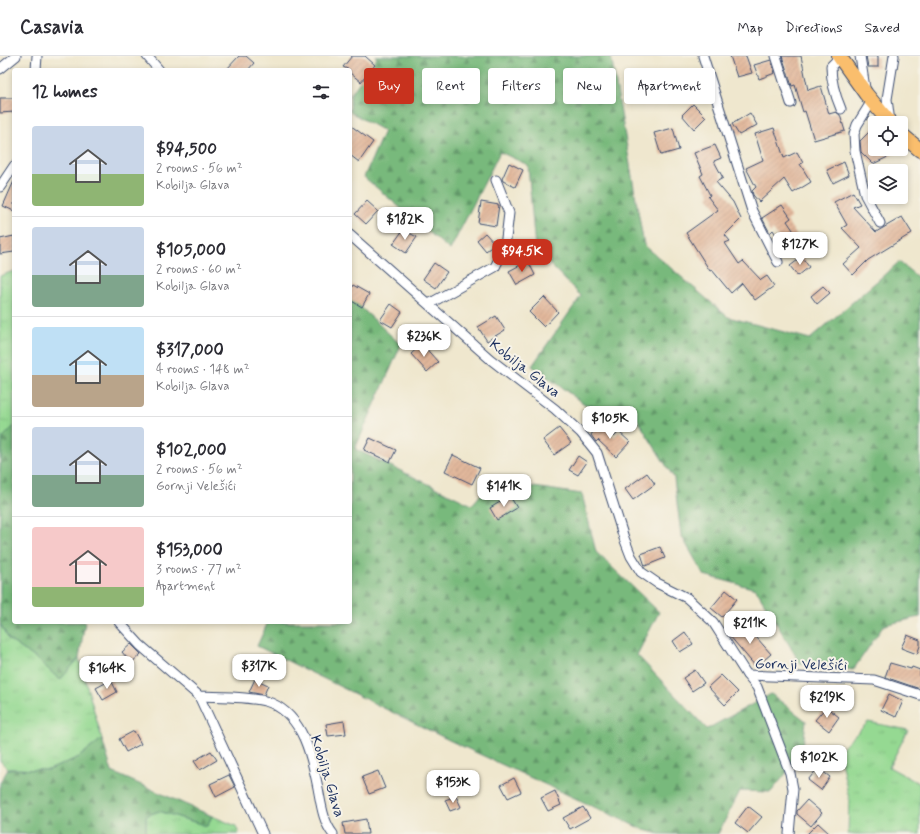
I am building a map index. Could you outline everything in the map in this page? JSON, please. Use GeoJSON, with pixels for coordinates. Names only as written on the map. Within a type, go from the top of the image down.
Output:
{"type":"FeatureCollection","features":[{"type":"Feature","properties":{"kind":"main road"},"geometry":{"type":"LineString","coordinates":[[839,57],[884,116]]}},
{"type":"Feature","properties":{"kind":"main road"},"geometry":{"type":"LineString","coordinates":[[908,140],[920,150]]}},
{"type":"Feature","properties":{"kind":"street"},"geometry":{"type":"LineString","coordinates":[[0,69],[16,56]]}},
{"type":"Feature","properties":{"kind":"street"},"geometry":{"type":"LineString","coordinates":[[36,68],[37,56]]}},
{"type":"Feature","properties":{"kind":"street"},"geometry":{"type":"LineString","coordinates":[[147,56],[157,68]]}},
{"type":"Feature","properties":{"kind":"street"},"geometry":{"type":"LineString","coordinates":[[703,56],[752,211],[778,262]]}},
{"type":"Feature","properties":{"kind":"street"},"geometry":{"type":"LineString","coordinates":[[776,56],[791,103]]}},
{"type":"Feature","properties":{"kind":"street"},"geometry":{"type":"LineString","coordinates":[[860,56],[869,97],[854,134],[855,151],[865,195],[880,223]]}},
{"type":"Feature","properties":{"kind":"street"},"geometry":{"type":"LineString","coordinates":[[889,116],[887,99],[894,56]]}},
{"type":"Feature","properties":{"kind":"street"},"geometry":{"type":"LineString","coordinates":[[839,57],[831,66],[831,75],[836,97],[841,109]]}},
{"type":"Feature","properties":{"kind":"street"},"geometry":{"type":"LineString","coordinates":[[0,187],[12,169]]}},
{"type":"Feature","properties":{"kind":"street"},"geometry":{"type":"LineString","coordinates":[[429,304],[495,267],[505,247],[508,213],[496,180]]}},
{"type":"Feature","properties":{"kind":"street","name":"Kobilja Glava"},"geometry":{"type":"LineString","coordinates":[[352,236],[490,359],[555,409],[581,433],[597,453],[624,538],[631,556],[641,572],[657,583],[686,598],[713,622],[748,675]]}},
{"type":"Feature","properties":{"kind":"street"},"geometry":{"type":"LineString","coordinates":[[121,624],[140,645],[199,696],[263,834]]}},
{"type":"Feature","properties":{"kind":"street","name":"Gornji Velešići"},"geometry":{"type":"LineString","coordinates":[[748,675],[874,680],[920,695]]}},
{"type":"Feature","properties":{"kind":"street","name":"Gornji Velešići"},"geometry":{"type":"LineString","coordinates":[[748,675],[757,687],[790,773],[793,789],[789,834]]}},
{"type":"Feature","properties":{"kind":"street","name":"Kobilja Glava"},"geometry":{"type":"LineString","coordinates":[[199,696],[232,697],[271,703],[286,713],[297,725],[308,745],[322,810],[333,834]]}},
{"type":"Feature","properties":{"kind":"green space"},"geometry":{"type":"Polygon","coordinates":[[[375,56],[611,56],[613,68],[563,68],[563,104],[616,104],[616,85],[644,245],[728,317],[810,339],[899,262],[920,279],[920,617],[884,625],[853,670],[800,663],[756,589],[704,575],[681,535],[674,478],[635,416],[584,404],[532,366],[581,296],[535,249],[528,165],[500,152],[450,250],[364,177],[384,131],[352,113],[352,92],[364,76],[364,104],[414,104],[414,68],[370,68],[377,58],[375,56]]]}},
{"type":"Feature","properties":{"kind":"green space"},"geometry":{"type":"Polygon","coordinates":[[[12,272],[12,428],[3,437],[0,472],[0,276],[12,272]]]}},
{"type":"Feature","properties":{"kind":"green space"},"geometry":{"type":"Polygon","coordinates":[[[352,299],[401,345],[355,449],[472,505],[492,481],[582,494],[596,552],[659,612],[637,655],[707,729],[771,694],[806,721],[802,754],[771,792],[740,791],[718,834],[659,834],[644,830],[451,741],[257,646],[267,624],[352,624],[352,299]]]}},
{"type":"Feature","properties":{"kind":"green space"},"geometry":{"type":"Polygon","coordinates":[[[12,428],[12,624],[85,624],[79,658],[60,680],[37,659],[9,640],[0,623],[0,472],[3,437],[12,428]]]}},
{"type":"Feature","properties":{"kind":"green space"},"geometry":{"type":"Polygon","coordinates":[[[0,624],[9,640],[37,659],[60,679],[79,658],[102,739],[79,757],[49,770],[8,769],[0,761],[0,624]]]}},
{"type":"Feature","properties":{"kind":"green space"},"geometry":{"type":"Polygon","coordinates":[[[868,722],[908,730],[889,767],[920,784],[920,834],[848,834],[849,799],[839,751],[868,722]]]}},
{"type":"Feature","properties":{"kind":"green space"},"geometry":{"type":"Polygon","coordinates":[[[102,739],[112,772],[212,816],[207,826],[159,811],[146,816],[146,834],[0,834],[0,783],[8,769],[49,770],[79,757],[102,739]]]}},
{"type":"Feature","properties":{"kind":"green space"},"geometry":{"type":"Polygon","coordinates":[[[159,811],[207,826],[212,816],[236,826],[239,834],[146,834],[146,816],[159,811]]]}},
{"type":"Feature","properties":{"kind":"building"},"geometry":{"type":"Polygon","coordinates":[[[239,56],[246,56],[254,63],[250,68],[228,68],[239,56]]]}},
{"type":"Feature","properties":{"kind":"building"},"geometry":{"type":"Polygon","coordinates":[[[352,56],[365,56],[375,65],[373,68],[364,68],[364,78],[361,82],[352,75],[352,68],[343,67],[352,56]]]}},
{"type":"Feature","properties":{"kind":"building"},"geometry":{"type":"Polygon","coordinates":[[[730,56],[746,56],[752,73],[737,77],[730,56]]]}},
{"type":"Feature","properties":{"kind":"building"},"geometry":{"type":"Polygon","coordinates":[[[782,56],[801,56],[808,90],[821,86],[829,114],[836,112],[840,115],[845,131],[814,140],[805,111],[803,112],[795,85],[792,86],[782,56]]]}},
{"type":"Feature","properties":{"kind":"building"},"geometry":{"type":"Polygon","coordinates":[[[866,56],[878,56],[878,67],[868,67],[866,56]]]}},
{"type":"Feature","properties":{"kind":"building"},"geometry":{"type":"Polygon","coordinates":[[[771,60],[775,73],[759,79],[754,65],[771,60]]]}},
{"type":"Feature","properties":{"kind":"building"},"geometry":{"type":"Polygon","coordinates":[[[0,98],[12,98],[12,112],[0,113],[0,98]]]}},
{"type":"Feature","properties":{"kind":"building"},"geometry":{"type":"Polygon","coordinates":[[[693,104],[706,117],[694,129],[682,115],[693,104]]]}},
{"type":"Feature","properties":{"kind":"building"},"geometry":{"type":"Polygon","coordinates":[[[750,113],[757,125],[739,135],[732,124],[750,113]]]}},
{"type":"Feature","properties":{"kind":"building"},"geometry":{"type":"Polygon","coordinates":[[[352,126],[373,142],[359,162],[352,157],[352,126]]]}},
{"type":"Feature","properties":{"kind":"building"},"geometry":{"type":"Polygon","coordinates":[[[673,128],[679,150],[661,155],[654,133],[673,128]]]}},
{"type":"Feature","properties":{"kind":"building"},"geometry":{"type":"Polygon","coordinates":[[[774,128],[784,158],[797,152],[803,163],[800,164],[811,182],[793,193],[784,179],[759,202],[753,195],[752,191],[756,187],[746,168],[763,160],[755,134],[774,128]]]}},
{"type":"Feature","properties":{"kind":"building"},"geometry":{"type":"Polygon","coordinates":[[[868,133],[868,156],[890,156],[873,164],[861,152],[860,141],[868,133]]]}},
{"type":"Feature","properties":{"kind":"building"},"geometry":{"type":"Polygon","coordinates":[[[715,145],[721,158],[714,161],[723,178],[716,182],[733,202],[741,219],[725,235],[730,241],[725,243],[739,264],[743,261],[761,280],[767,276],[774,286],[755,300],[742,283],[731,293],[712,270],[710,271],[686,233],[718,210],[708,197],[710,195],[700,176],[703,174],[694,153],[715,145]]]}},
{"type":"Feature","properties":{"kind":"building"},"geometry":{"type":"Polygon","coordinates":[[[844,162],[849,175],[833,183],[827,170],[844,162]]]}},
{"type":"Feature","properties":{"kind":"building"},"geometry":{"type":"Polygon","coordinates":[[[509,163],[523,170],[515,187],[502,179],[509,163]]]}},
{"type":"Feature","properties":{"kind":"building"},"geometry":{"type":"Polygon","coordinates":[[[12,186],[12,210],[3,206],[12,186]]]}},
{"type":"Feature","properties":{"kind":"building"},"geometry":{"type":"Polygon","coordinates":[[[853,192],[860,204],[853,207],[876,232],[902,217],[912,233],[868,260],[853,275],[843,264],[861,248],[842,228],[847,225],[834,202],[853,192]]]}},
{"type":"Feature","properties":{"kind":"building"},"geometry":{"type":"Polygon","coordinates":[[[367,201],[378,211],[366,224],[355,214],[367,201]]]}},
{"type":"Feature","properties":{"kind":"building"},"geometry":{"type":"Polygon","coordinates":[[[481,202],[499,205],[496,226],[478,223],[481,202]]]}},
{"type":"Feature","properties":{"kind":"building"},"geometry":{"type":"Polygon","coordinates":[[[782,205],[791,218],[787,221],[799,239],[785,248],[773,230],[770,233],[762,218],[782,205]]]}},
{"type":"Feature","properties":{"kind":"building"},"geometry":{"type":"Polygon","coordinates":[[[403,230],[417,237],[406,253],[393,244],[403,230]]]}},
{"type":"Feature","properties":{"kind":"building"},"geometry":{"type":"Polygon","coordinates":[[[485,233],[495,244],[486,251],[477,240],[485,233]]]}},
{"type":"Feature","properties":{"kind":"building"},"geometry":{"type":"Polygon","coordinates":[[[12,236],[12,252],[0,254],[0,239],[12,236]]]}},
{"type":"Feature","properties":{"kind":"building"},"geometry":{"type":"Polygon","coordinates":[[[802,257],[809,267],[798,276],[790,266],[802,257]]]}},
{"type":"Feature","properties":{"kind":"building"},"geometry":{"type":"Polygon","coordinates":[[[528,261],[535,275],[517,285],[509,271],[528,261]]]}},
{"type":"Feature","properties":{"kind":"building"},"geometry":{"type":"Polygon","coordinates":[[[434,263],[447,272],[436,288],[423,279],[434,263]]]}},
{"type":"Feature","properties":{"kind":"building"},"geometry":{"type":"Polygon","coordinates":[[[353,285],[369,294],[362,307],[352,301],[353,285]]]}},
{"type":"Feature","properties":{"kind":"building"},"geometry":{"type":"Polygon","coordinates":[[[823,286],[830,293],[817,304],[811,296],[823,286]]]}},
{"type":"Feature","properties":{"kind":"building"},"geometry":{"type":"Polygon","coordinates":[[[544,297],[558,312],[544,327],[529,312],[544,297]]]}},
{"type":"Feature","properties":{"kind":"building"},"geometry":{"type":"Polygon","coordinates":[[[391,304],[402,312],[392,327],[380,320],[391,304]]]}},
{"type":"Feature","properties":{"kind":"building"},"geometry":{"type":"Polygon","coordinates":[[[496,316],[505,330],[487,341],[478,327],[496,316]]]}},
{"type":"Feature","properties":{"kind":"building"},"geometry":{"type":"Polygon","coordinates":[[[422,344],[438,362],[427,372],[411,354],[422,344]]]}},
{"type":"Feature","properties":{"kind":"building"},"geometry":{"type":"Polygon","coordinates":[[[600,421],[614,437],[619,432],[630,442],[616,457],[598,440],[596,442],[591,435],[600,421]]]}},
{"type":"Feature","properties":{"kind":"building"},"geometry":{"type":"Polygon","coordinates":[[[559,428],[571,443],[554,455],[543,440],[559,428]]]}},
{"type":"Feature","properties":{"kind":"building"},"geometry":{"type":"Polygon","coordinates":[[[370,438],[396,450],[390,462],[364,450],[370,438]]]}},
{"type":"Feature","properties":{"kind":"building"},"geometry":{"type":"Polygon","coordinates":[[[453,455],[480,468],[472,484],[445,471],[453,455]]]}},
{"type":"Feature","properties":{"kind":"building"},"geometry":{"type":"Polygon","coordinates":[[[578,456],[587,462],[578,475],[569,470],[578,456]]]}},
{"type":"Feature","properties":{"kind":"building"},"geometry":{"type":"Polygon","coordinates":[[[647,473],[655,484],[633,500],[625,489],[647,473]]]}},
{"type":"Feature","properties":{"kind":"building"},"geometry":{"type":"Polygon","coordinates":[[[510,496],[517,508],[497,520],[490,508],[510,496]]]}},
{"type":"Feature","properties":{"kind":"building"},"geometry":{"type":"Polygon","coordinates":[[[660,547],[665,558],[645,566],[641,554],[660,547]]]}},
{"type":"Feature","properties":{"kind":"building"},"geometry":{"type":"Polygon","coordinates":[[[726,590],[737,599],[722,617],[711,608],[726,590]]]}},
{"type":"Feature","properties":{"kind":"building"},"geometry":{"type":"Polygon","coordinates":[[[743,622],[771,654],[756,667],[729,635],[743,622]]]}},
{"type":"Feature","properties":{"kind":"building"},"geometry":{"type":"Polygon","coordinates":[[[685,632],[693,644],[680,652],[673,641],[685,632]]]}},
{"type":"Feature","properties":{"kind":"building"},"geometry":{"type":"Polygon","coordinates":[[[907,635],[920,640],[920,646],[917,654],[901,648],[907,635]]]}},
{"type":"Feature","properties":{"kind":"building"},"geometry":{"type":"Polygon","coordinates":[[[131,644],[141,654],[131,663],[122,652],[131,644]]]}},
{"type":"Feature","properties":{"kind":"building"},"geometry":{"type":"Polygon","coordinates":[[[890,663],[920,670],[920,689],[885,677],[890,663]]]}},
{"type":"Feature","properties":{"kind":"building"},"geometry":{"type":"Polygon","coordinates":[[[695,670],[704,683],[692,691],[683,678],[695,670]]]}},
{"type":"Feature","properties":{"kind":"building"},"geometry":{"type":"Polygon","coordinates":[[[721,675],[738,692],[725,705],[708,687],[721,675]]]}},
{"type":"Feature","properties":{"kind":"building"},"geometry":{"type":"Polygon","coordinates":[[[255,679],[268,685],[264,695],[249,692],[255,679]]]}},
{"type":"Feature","properties":{"kind":"building"},"geometry":{"type":"Polygon","coordinates":[[[111,680],[117,692],[103,700],[96,688],[111,680]]]}},
{"type":"Feature","properties":{"kind":"building"},"geometry":{"type":"Polygon","coordinates":[[[889,694],[903,701],[896,717],[881,710],[889,694]]]}},
{"type":"Feature","properties":{"kind":"building"},"geometry":{"type":"Polygon","coordinates":[[[826,707],[839,717],[829,731],[815,720],[826,707]]]}},
{"type":"Feature","properties":{"kind":"building"},"geometry":{"type":"Polygon","coordinates":[[[344,721],[346,734],[328,736],[326,724],[344,721]]]}},
{"type":"Feature","properties":{"kind":"building"},"geometry":{"type":"Polygon","coordinates":[[[134,731],[141,744],[126,752],[119,739],[134,731]]]}},
{"type":"Feature","properties":{"kind":"building"},"geometry":{"type":"Polygon","coordinates":[[[211,751],[217,760],[200,770],[194,761],[211,751]]]}},
{"type":"Feature","properties":{"kind":"building"},"geometry":{"type":"Polygon","coordinates":[[[818,768],[830,777],[821,790],[808,780],[818,768]]]}},
{"type":"Feature","properties":{"kind":"building"},"geometry":{"type":"Polygon","coordinates":[[[378,771],[385,788],[369,794],[362,777],[378,771]]]}},
{"type":"Feature","properties":{"kind":"building"},"geometry":{"type":"Polygon","coordinates":[[[229,775],[235,787],[216,797],[210,784],[229,775]]]}},
{"type":"Feature","properties":{"kind":"building"},"geometry":{"type":"Polygon","coordinates":[[[514,778],[521,792],[508,798],[501,785],[514,778]]]}},
{"type":"Feature","properties":{"kind":"building"},"geometry":{"type":"Polygon","coordinates":[[[555,791],[561,805],[548,811],[541,798],[555,791]]]}},
{"type":"Feature","properties":{"kind":"building"},"geometry":{"type":"Polygon","coordinates":[[[456,796],[461,807],[450,811],[445,800],[456,796]]]}},
{"type":"Feature","properties":{"kind":"building"},"geometry":{"type":"Polygon","coordinates":[[[807,800],[822,813],[811,826],[797,814],[797,811],[807,800]]]}},
{"type":"Feature","properties":{"kind":"building"},"geometry":{"type":"Polygon","coordinates":[[[748,806],[762,817],[748,833],[735,823],[748,806]]]}},
{"type":"Feature","properties":{"kind":"building"},"geometry":{"type":"Polygon","coordinates":[[[583,807],[590,818],[570,829],[563,818],[583,807]]]}},
{"type":"Feature","properties":{"kind":"building"},"geometry":{"type":"Polygon","coordinates":[[[366,819],[368,834],[345,834],[343,823],[366,819]]]}},
{"type":"Feature","properties":{"kind":"building"},"geometry":{"type":"Polygon","coordinates":[[[818,823],[830,834],[807,834],[818,823]]]}}]}
